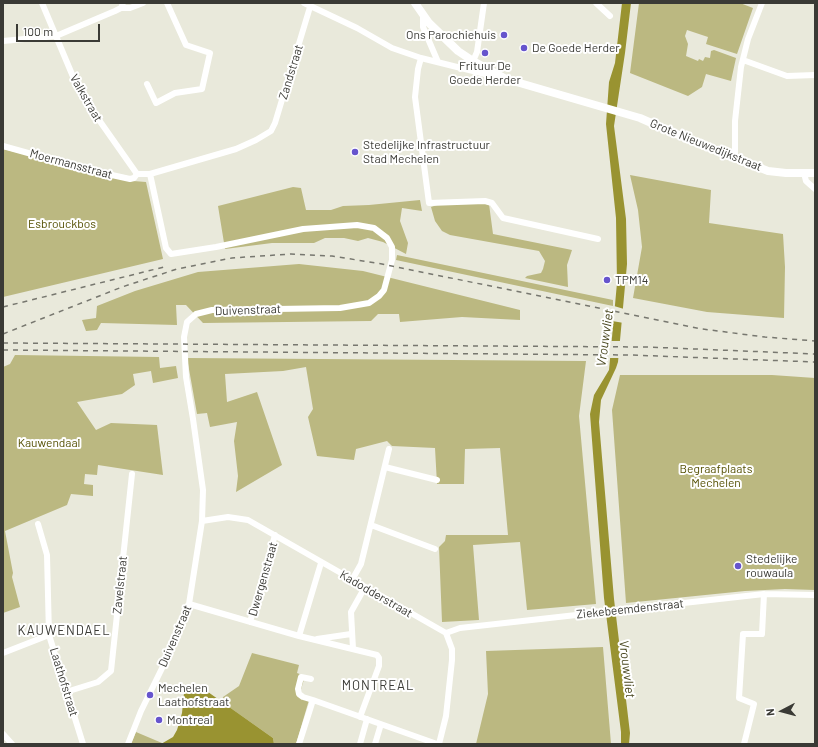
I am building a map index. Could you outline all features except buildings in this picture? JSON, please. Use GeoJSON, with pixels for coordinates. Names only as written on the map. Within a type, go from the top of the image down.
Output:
{"type":"FeatureCollection","features":[{"type":"Feature","properties":{"kind":"main road","name":"Grote Nieuwedijkstraat"},"geometry":{"type":"LineString","coordinates":[[415,3],[442,37],[473,61],[506,79],[640,118],[768,171],[786,173],[815,173]]}},
{"type":"Feature","properties":{"kind":"street","name":"Valkstraat"},"geometry":{"type":"LineString","coordinates":[[42,3],[74,79],[99,120],[137,174]]}},
{"type":"Feature","properties":{"kind":"street"},"geometry":{"type":"LineString","coordinates":[[3,41],[56,36],[122,5],[130,8],[143,3]]}},
{"type":"Feature","properties":{"kind":"street"},"geometry":{"type":"LineString","coordinates":[[147,84],[156,103],[174,93],[202,89],[210,53],[186,45],[167,3]]}},
{"type":"Feature","properties":{"kind":"street"},"geometry":{"type":"LineString","coordinates":[[304,3],[357,28],[392,48],[421,58],[484,75],[506,79]]}},
{"type":"Feature","properties":{"kind":"street"},"geometry":{"type":"LineString","coordinates":[[473,61],[477,52],[484,3]]}},
{"type":"Feature","properties":{"kind":"street"},"geometry":{"type":"LineString","coordinates":[[596,3],[610,16]]}},
{"type":"Feature","properties":{"kind":"street"},"geometry":{"type":"LineString","coordinates":[[736,159],[735,120],[743,60],[748,39],[762,3]]}},
{"type":"Feature","properties":{"kind":"street","name":"Zandstraat"},"geometry":{"type":"LineString","coordinates":[[150,174],[246,145],[271,131],[276,122],[310,6]]}},
{"type":"Feature","properties":{"kind":"street"},"geometry":{"type":"LineString","coordinates":[[423,15],[423,27],[438,62]]}},
{"type":"Feature","properties":{"kind":"street"},"geometry":{"type":"LineString","coordinates":[[421,58],[418,70],[416,97],[429,203],[484,201],[492,203],[503,218],[598,239]]}},
{"type":"Feature","properties":{"kind":"street"},"geometry":{"type":"LineString","coordinates":[[743,60],[787,76],[815,75]]}},
{"type":"Feature","properties":{"kind":"street","name":"Moermansstraat"},"geometry":{"type":"LineString","coordinates":[[3,146],[88,170],[130,179],[134,178],[137,174]]}},
{"type":"Feature","properties":{"kind":"street"},"geometry":{"type":"LineString","coordinates":[[804,173],[806,181],[815,189]]}},
{"type":"Feature","properties":{"kind":"street"},"geometry":{"type":"LineString","coordinates":[[137,174],[150,174]]}},
{"type":"Feature","properties":{"kind":"street","name":"Duivenstraat"},"geometry":{"type":"LineString","coordinates":[[128,744],[140,711],[170,652],[189,604],[202,521],[203,490],[186,377],[184,337],[187,322],[196,314],[212,310],[338,308],[359,306],[369,303],[379,296],[389,276],[392,260],[392,247],[387,238],[374,228],[358,225],[303,229],[216,247],[171,254],[166,248],[150,174]]}},
{"type":"Feature","properties":{"kind":"street"},"geometry":{"type":"LineString","coordinates":[[352,580],[361,564],[389,449]]}},
{"type":"Feature","properties":{"kind":"street"},"geometry":{"type":"LineString","coordinates":[[385,467],[437,480]]}},
{"type":"Feature","properties":{"kind":"street","name":"Zavelstraat"},"geometry":{"type":"LineString","coordinates":[[66,692],[98,682],[111,671],[132,474]]}},
{"type":"Feature","properties":{"kind":"street","name":"Kadodderstraat"},"geometry":{"type":"LineString","coordinates":[[202,521],[228,517],[248,520],[446,633]]}},
{"type":"Feature","properties":{"kind":"street","name":"Laathofstraat"},"geometry":{"type":"LineString","coordinates":[[38,524],[47,555],[49,635],[83,744]]}},
{"type":"Feature","properties":{"kind":"street"},"geometry":{"type":"LineString","coordinates":[[371,525],[435,549]]}},
{"type":"Feature","properties":{"kind":"street","name":"Dwergenstraat"},"geometry":{"type":"LineString","coordinates":[[250,622],[276,535]]}},
{"type":"Feature","properties":{"kind":"street"},"geometry":{"type":"LineString","coordinates":[[299,636],[321,563]]}},
{"type":"Feature","properties":{"kind":"street"},"geometry":{"type":"LineString","coordinates":[[353,649],[350,612],[365,587]]}},
{"type":"Feature","properties":{"kind":"street"},"geometry":{"type":"LineString","coordinates":[[744,744],[754,704],[739,698],[743,634],[762,634],[764,594]]}},
{"type":"Feature","properties":{"kind":"street","name":"Ziekebeemdenstraat"},"geometry":{"type":"LineString","coordinates":[[446,633],[460,628],[764,594],[815,595]]}},
{"type":"Feature","properties":{"kind":"street"},"geometry":{"type":"LineString","coordinates":[[189,604],[299,636],[373,654],[379,658],[379,661],[360,717]]}},
{"type":"Feature","properties":{"kind":"street"},"geometry":{"type":"LineString","coordinates":[[310,679],[298,676],[299,694],[303,697],[438,744],[446,716],[452,660],[452,650],[446,633]]}},
{"type":"Feature","properties":{"kind":"street"},"geometry":{"type":"LineString","coordinates":[[315,640],[351,634]]}},
{"type":"Feature","properties":{"kind":"street"},"geometry":{"type":"LineString","coordinates":[[3,653],[49,635]]}},
{"type":"Feature","properties":{"kind":"street"},"geometry":{"type":"LineString","coordinates":[[299,744],[313,700]]}},
{"type":"Feature","properties":{"kind":"street"},"geometry":{"type":"LineString","coordinates":[[360,744],[368,719]]}},
{"type":"Feature","properties":{"kind":"street"},"geometry":{"type":"LineString","coordinates":[[375,744],[380,724]]}},
{"type":"Feature","properties":{"kind":"street"},"geometry":{"type":"LineString","coordinates":[[3,734],[12,744]]}},
{"type":"Feature","properties":{"kind":"green space"},"geometry":{"type":"Polygon","coordinates":[[[639,3],[740,3],[753,8],[737,54],[706,44],[708,37],[687,30],[685,36],[688,44],[686,56],[698,61],[699,59],[703,61],[705,57],[710,58],[711,51],[714,50],[736,58],[731,81],[706,74],[702,87],[688,96],[630,73],[639,3]]]}},
{"type":"Feature","properties":{"kind":"green space","name":"Esbrouckbos"},"geometry":{"type":"Polygon","coordinates":[[[3,149],[133,181],[146,182],[163,259],[3,297],[3,149]]]}},
{"type":"Feature","properties":{"kind":"green space"},"geometry":{"type":"Polygon","coordinates":[[[630,175],[711,190],[709,223],[783,234],[785,267],[784,318],[707,312],[633,298],[642,247],[638,210],[630,175]]]}},
{"type":"Feature","properties":{"kind":"green space"},"geometry":{"type":"Polygon","coordinates":[[[293,187],[301,188],[306,210],[331,210],[343,206],[420,200],[422,211],[402,208],[400,221],[408,243],[406,254],[383,242],[368,238],[358,241],[344,238],[325,238],[314,243],[272,243],[225,249],[218,206],[293,187]]]}},
{"type":"Feature","properties":{"kind":"green space"},"geometry":{"type":"Polygon","coordinates":[[[489,204],[493,234],[572,250],[567,265],[568,287],[525,278],[527,276],[541,273],[545,261],[539,251],[450,235],[442,231],[435,221],[431,207],[437,205],[489,204]]]}},
{"type":"Feature","properties":{"kind":"green space"},"geometry":{"type":"Polygon","coordinates":[[[397,255],[613,300],[613,306],[396,260],[397,255]]]}},
{"type":"Feature","properties":{"kind":"green space"},"geometry":{"type":"Polygon","coordinates":[[[299,264],[363,271],[520,310],[520,320],[462,317],[400,322],[399,314],[378,314],[371,321],[203,323],[186,305],[176,305],[177,325],[101,323],[97,330],[86,331],[82,320],[96,318],[97,306],[135,291],[198,272],[299,264]]]}},
{"type":"Feature","properties":{"kind":"green space","name":"Kauwendaal"},"geometry":{"type":"Polygon","coordinates":[[[15,355],[159,357],[160,368],[176,366],[178,378],[153,383],[151,371],[133,374],[135,385],[122,394],[77,402],[96,430],[111,423],[157,425],[163,475],[98,465],[97,475],[85,474],[84,484],[93,485],[93,496],[71,494],[67,505],[5,531],[13,573],[12,577],[20,607],[3,613],[3,367],[10,364],[15,355]]]}},
{"type":"Feature","properties":{"kind":"green space"},"geometry":{"type":"Polygon","coordinates":[[[187,358],[586,361],[579,416],[596,604],[527,610],[520,542],[473,545],[479,620],[442,622],[439,547],[445,541],[446,535],[508,535],[500,448],[465,449],[464,484],[437,484],[435,448],[392,446],[387,441],[356,449],[354,460],[317,456],[308,417],[313,409],[306,367],[283,371],[225,374],[227,402],[257,392],[282,465],[236,492],[238,476],[234,441],[237,422],[210,427],[207,413],[197,414],[187,358]]]}},
{"type":"Feature","properties":{"kind":"green space","name":"Begraafplaats Mechelen"},"geometry":{"type":"Polygon","coordinates":[[[620,375],[772,375],[815,378],[815,590],[785,589],[745,591],[626,603],[612,410],[620,375]]]}},
{"type":"Feature","properties":{"kind":"green space"},"geometry":{"type":"Polygon","coordinates":[[[603,647],[611,744],[476,744],[488,694],[486,651],[603,647]]]}},
{"type":"Feature","properties":{"kind":"green space"},"geometry":{"type":"Polygon","coordinates":[[[252,653],[299,665],[297,673],[305,676],[299,696],[309,700],[296,744],[274,744],[273,738],[222,702],[223,697],[239,686],[252,653]]]}},
{"type":"Feature","properties":{"kind":"green space"},"geometry":{"type":"Polygon","coordinates":[[[136,732],[162,743],[131,744],[136,732]]]}},
{"type":"Feature","properties":{"kind":"shaded area"},"geometry":{"type":"Polygon","coordinates":[[[622,3],[631,3],[614,126],[626,219],[627,264],[618,362],[601,400],[599,422],[614,599],[630,733],[629,744],[621,744],[621,732],[604,598],[590,414],[594,395],[609,370],[617,283],[616,218],[606,124],[609,82],[615,63],[622,3]]]}},
{"type":"Feature","properties":{"kind":"shaded area"},"geometry":{"type":"Polygon","coordinates":[[[188,686],[208,692],[273,738],[274,744],[161,744],[173,737],[177,730],[182,713],[184,693],[188,690],[188,686]]]}},
{"type":"Feature","properties":{"kind":"pier"},"geometry":{"type":"Polygon","coordinates":[[[614,306],[624,309],[624,323],[612,321],[614,306]]]}},
{"type":"Feature","properties":{"kind":"pier"},"geometry":{"type":"Polygon","coordinates":[[[609,341],[622,341],[620,358],[608,358],[609,341]]]}},
{"type":"Feature","properties":{"kind":"railway"},"geometry":{"type":"LineString","coordinates":[[3,334],[122,287],[177,269],[232,258],[291,254],[332,256],[382,264],[702,329],[765,337],[815,341]]}},
{"type":"Feature","properties":{"kind":"railway"},"geometry":{"type":"LineString","coordinates":[[3,307],[164,267]]}},
{"type":"Feature","properties":{"kind":"railway"},"geometry":{"type":"LineString","coordinates":[[3,343],[647,347],[815,354]]}},
{"type":"Feature","properties":{"kind":"railway"},"geometry":{"type":"LineString","coordinates":[[3,350],[630,355],[815,362]]}},
{"type":"Feature","properties":{"kind":"place","name":"Ons Parochiehuis"},"geometry":{"type":"Point","coordinates":[504,35]}},
{"type":"Feature","properties":{"kind":"place","name":"De Goede Herder"},"geometry":{"type":"Point","coordinates":[524,48]}},
{"type":"Feature","properties":{"kind":"place","name":"Frituur De Goede Herder"},"geometry":{"type":"Point","coordinates":[485,53]}},
{"type":"Feature","properties":{"kind":"place","name":"Stedelijke Infrastructuur Stad Mechelen"},"geometry":{"type":"Point","coordinates":[355,152]}},
{"type":"Feature","properties":{"kind":"place","name":"TPM14"},"geometry":{"type":"Point","coordinates":[607,280]}},
{"type":"Feature","properties":{"kind":"place","name":"Stedelijke rouwaula"},"geometry":{"type":"Point","coordinates":[738,566]}},
{"type":"Feature","properties":{"kind":"place","name":"Mechelen Laathofstraat"},"geometry":{"type":"Point","coordinates":[150,695]}},
{"type":"Feature","properties":{"kind":"place","name":"Montreal"},"geometry":{"type":"Point","coordinates":[159,720]}},
{"type":"Feature","properties":{"kind":"district","name":"KAUWENDAEL"},"geometry":{"type":"Point","coordinates":[64,631]}},
{"type":"Feature","properties":{"kind":"district","name":"MONTREAL"},"geometry":{"type":"Point","coordinates":[378,686]}},
{"type":"Feature","properties":{"kind":"water label","name":"Vrouwvliet"},"geometry":{"type":"Point","coordinates":[605,338]}},
{"type":"Feature","properties":{"kind":"water label","name":"Vrouwvliet"},"geometry":{"type":"Point","coordinates":[627,669]}}]}
